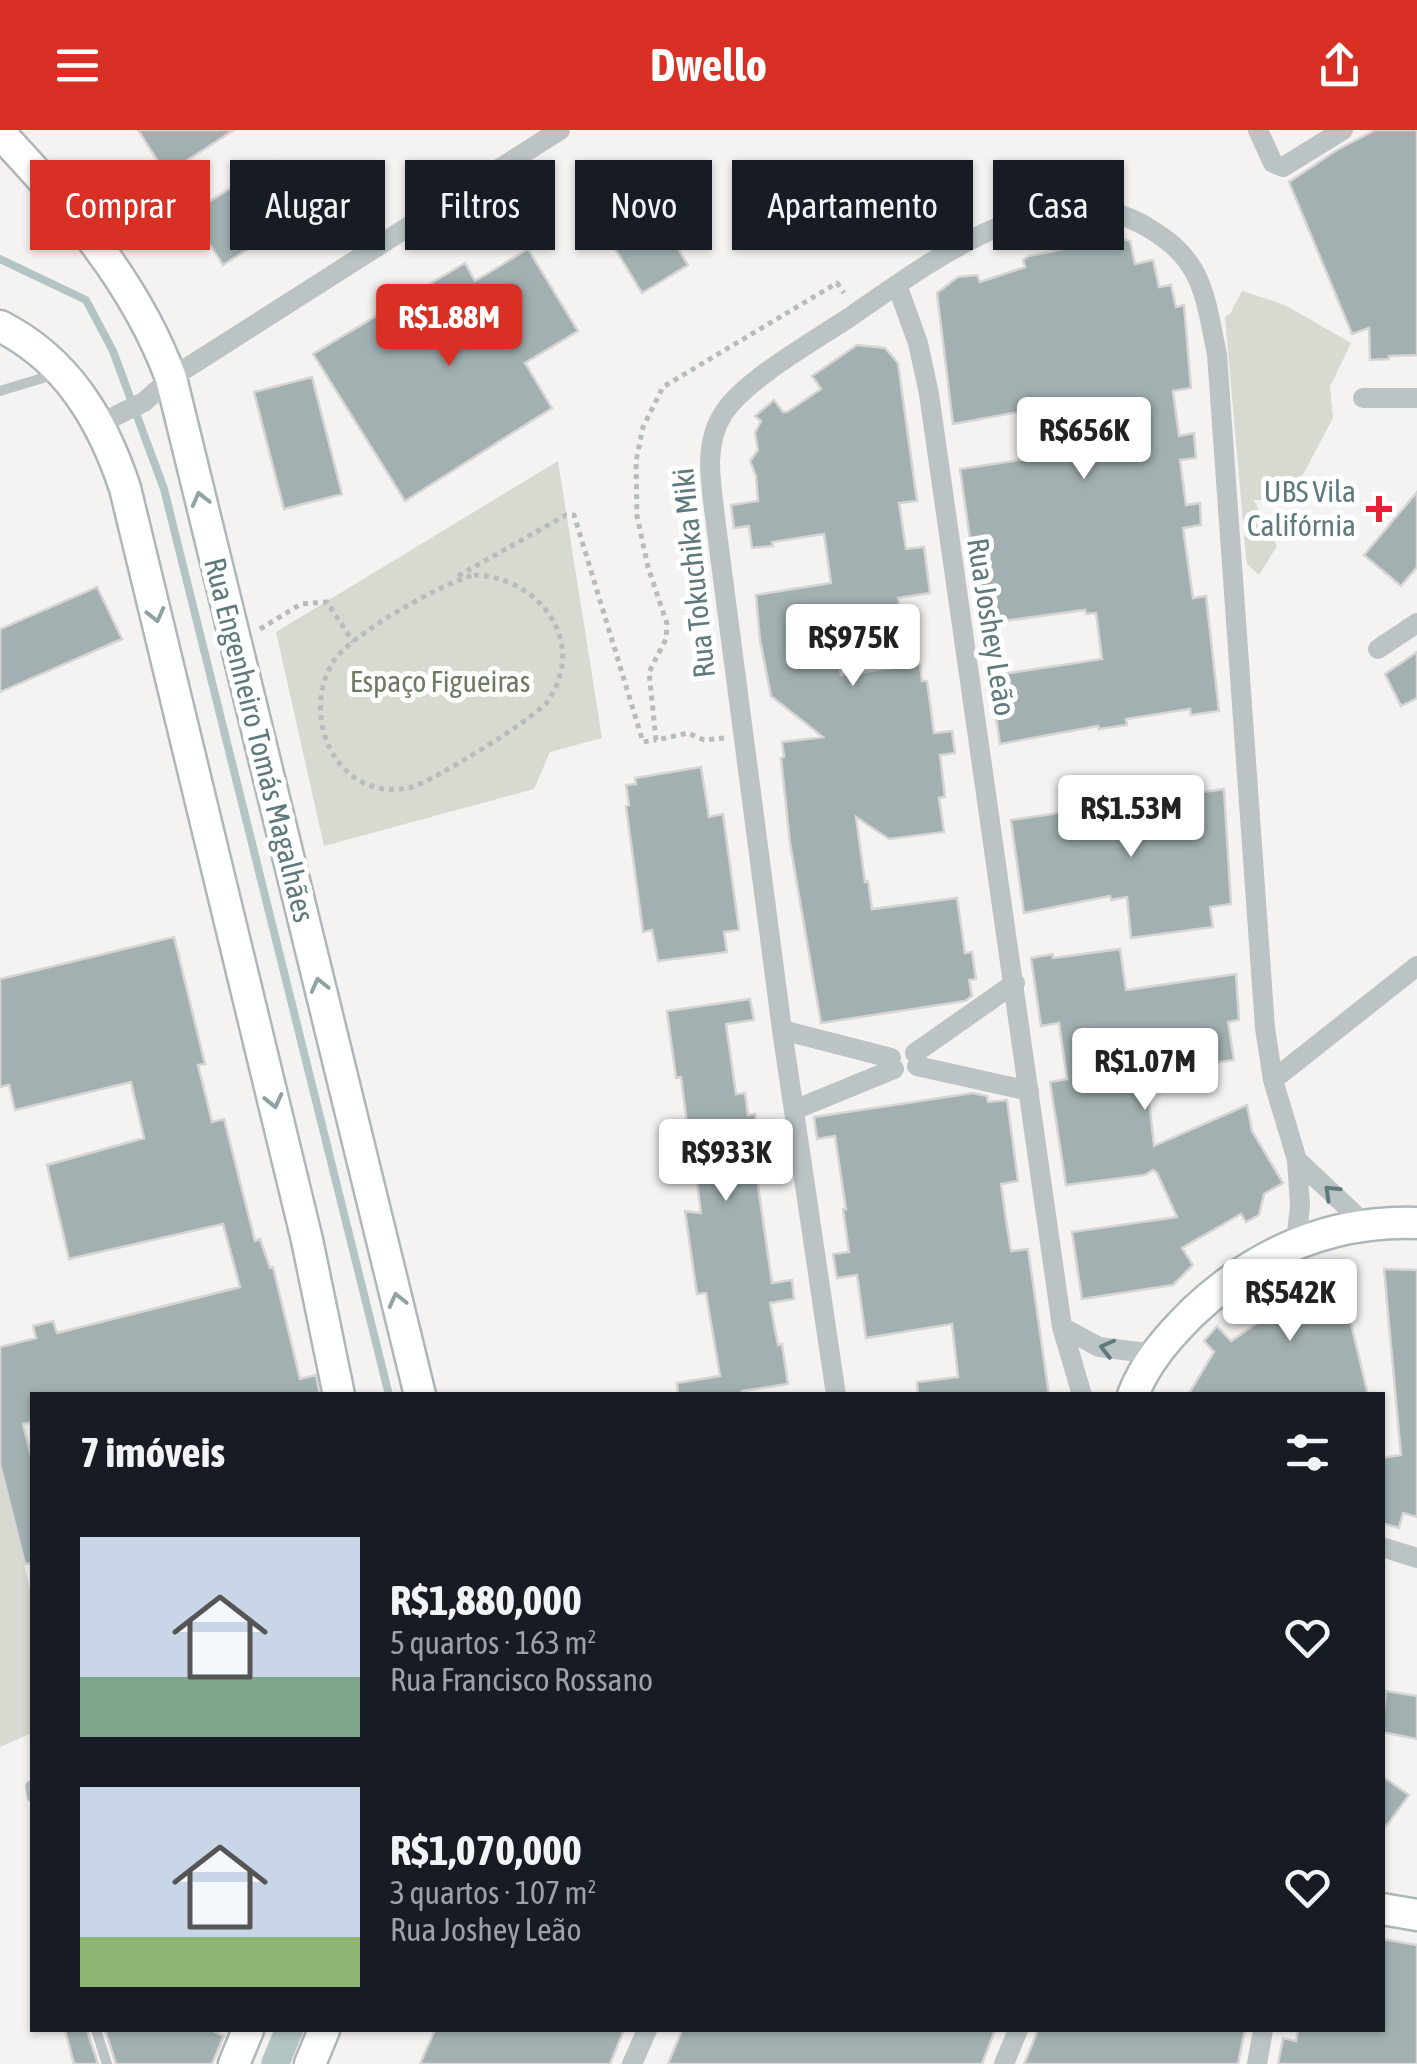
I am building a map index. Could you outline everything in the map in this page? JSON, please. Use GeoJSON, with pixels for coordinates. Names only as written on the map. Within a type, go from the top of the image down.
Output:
{"type":"FeatureCollection","features":[{"type":"Feature","properties":{"kind":"street"},"geometry":{"type":"LineString","coordinates":[[103,422],[144,402],[171,378],[560,130]]}},
{"type":"Feature","properties":{"kind":"street"},"geometry":{"type":"LineString","coordinates":[[1258,130],[1268,156],[1278,167],[1295,161],[1343,130]]}},
{"type":"Feature","properties":{"kind":"street","name":"Rua Engenheiro Tomás Magalhães"},"geometry":{"type":"LineString","coordinates":[[0,133],[92,235],[123,279],[171,378],[419,1392]]}},
{"type":"Feature","properties":{"kind":"street","name":"Rua Tokuchika Miki"},"geometry":{"type":"LineString","coordinates":[[836,1392],[782,1030],[716,525],[710,466],[712,436],[724,411],[746,389],[896,285],[988,230],[1036,213],[1095,208],[1138,222],[1176,244],[1196,274],[1217,354],[1265,1028],[1273,1080],[1297,1160],[1300,1206],[1296,1242]]}},
{"type":"Feature","properties":{"kind":"street","name":"Rua Joshey Leão"},"geometry":{"type":"LineString","coordinates":[[896,285],[918,343],[929,394],[1062,1327],[1081,1392]]}},
{"type":"Feature","properties":{"kind":"street"},"geometry":{"type":"LineString","coordinates":[[0,326],[32,342],[61,372],[103,422],[115,458],[303,1222],[339,1392]]}},
{"type":"Feature","properties":{"kind":"street"},"geometry":{"type":"LineString","coordinates":[[1363,398],[1417,398]]}},
{"type":"Feature","properties":{"kind":"street"},"geometry":{"type":"LineString","coordinates":[[1378,649],[1417,623]]}},
{"type":"Feature","properties":{"kind":"street"},"geometry":{"type":"LineString","coordinates":[[1273,1080],[1417,966]]}},
{"type":"Feature","properties":{"kind":"street"},"geometry":{"type":"LineString","coordinates":[[782,1030],[893,1063],[906,1074],[916,1060],[1014,983]]}},
{"type":"Feature","properties":{"kind":"street"},"geometry":{"type":"LineString","coordinates":[[916,1060],[1030,1091]]}},
{"type":"Feature","properties":{"kind":"street"},"geometry":{"type":"LineString","coordinates":[[794,1110],[893,1063]]}},
{"type":"Feature","properties":{"kind":"street"},"geometry":{"type":"LineString","coordinates":[[1297,1160],[1365,1224]]}},
{"type":"Feature","properties":{"kind":"street"},"geometry":{"type":"LineString","coordinates":[[1135,1392],[1155,1354],[1218,1288],[1254,1263],[1296,1242],[1365,1224],[1417,1222]]}},
{"type":"Feature","properties":{"kind":"street"},"geometry":{"type":"LineString","coordinates":[[1062,1327],[1098,1347],[1155,1354]]}},
{"type":"Feature","properties":{"kind":"street"},"geometry":{"type":"LineString","coordinates":[[1385,1548],[1417,1558]]}},
{"type":"Feature","properties":{"kind":"street"},"geometry":{"type":"LineString","coordinates":[[1385,1910],[1417,1915]]}},
{"type":"Feature","properties":{"kind":"street"},"geometry":{"type":"LineString","coordinates":[[234,2064],[247,2032]]}},
{"type":"Feature","properties":{"kind":"street"},"geometry":{"type":"LineString","coordinates":[[310,2064],[323,2032]]}},
{"type":"Feature","properties":{"kind":"street"},"geometry":{"type":"LineString","coordinates":[[632,2064],[646,2032]]}},
{"type":"Feature","properties":{"kind":"street"},"geometry":{"type":"LineString","coordinates":[[1004,2064],[1017,2032]]}},
{"type":"Feature","properties":{"kind":"street"},"geometry":{"type":"LineString","coordinates":[[1257,2064],[1263,2032]]}},
{"type":"Feature","properties":{"kind":"lane"},"geometry":{"type":"LineString","coordinates":[[0,391],[61,372]]}},
{"type":"Feature","properties":{"kind":"lane"},"geometry":{"type":"LineString","coordinates":[[97,2032],[107,2064]]}},
{"type":"Feature","properties":{"kind":"path"},"geometry":{"type":"LineString","coordinates":[[441,586],[474,575],[496,577],[524,588],[545,607],[558,632],[560,662],[552,693],[536,714],[418,785],[386,790],[352,778],[331,754],[320,724],[319,708],[326,678],[339,654],[441,586],[566,515],[574,515],[643,742],[656,740]]}},
{"type":"Feature","properties":{"kind":"path"},"geometry":{"type":"LineString","coordinates":[[236,645],[301,604],[326,602],[353,642]]}},
{"type":"Feature","properties":{"kind":"green space"},"geometry":{"type":"Polygon","coordinates":[[[1242,291],[1285,305],[1351,343],[1330,387],[1333,418],[1296,488],[1278,500],[1254,500],[1277,546],[1259,575],[1247,564],[1246,557],[1225,317],[1242,291]]]}},
{"type":"Feature","properties":{"kind":"green space","name":"Espaço Figueiras"},"geometry":{"type":"Polygon","coordinates":[[[558,461],[602,738],[550,752],[534,789],[324,846],[276,632],[558,461]]]}},
{"type":"Feature","properties":{"kind":"green space"},"geometry":{"type":"Polygon","coordinates":[[[0,1464],[30,1589],[30,1734],[0,1747],[0,1464]]]}},
{"type":"Feature","properties":{"kind":"building"},"geometry":{"type":"Polygon","coordinates":[[[138,130],[234,130],[188,160],[157,160],[138,130]]]}},
{"type":"Feature","properties":{"kind":"building"},"geometry":{"type":"Polygon","coordinates":[[[1375,130],[1417,130],[1417,355],[1370,360],[1369,328],[1352,334],[1289,182],[1375,130]]]}},
{"type":"Feature","properties":{"kind":"building"},"geometry":{"type":"Polygon","coordinates":[[[230,188],[230,250],[246,250],[223,265],[210,245],[210,201],[230,188]]]}},
{"type":"Feature","properties":{"kind":"building"},"geometry":{"type":"Polygon","coordinates":[[[1124,239],[1130,241],[1135,264],[1153,260],[1159,287],[1171,285],[1176,307],[1184,305],[1191,388],[1173,391],[1179,436],[1194,433],[1196,458],[1180,460],[1186,505],[1200,503],[1201,525],[1183,528],[1193,598],[1206,596],[1219,711],[1191,715],[1190,709],[1126,719],[1127,725],[1099,729],[1098,726],[1000,744],[990,676],[1102,659],[1096,613],[1086,614],[1085,610],[982,624],[960,469],[1078,451],[1073,402],[953,424],[937,293],[958,277],[977,275],[980,282],[1025,267],[1023,260],[1059,250],[1124,250],[1124,239]]]}},
{"type":"Feature","properties":{"kind":"building"},"geometry":{"type":"Polygon","coordinates":[[[529,250],[578,331],[525,363],[552,408],[405,501],[313,354],[465,263],[475,281],[529,250]]]}},
{"type":"Feature","properties":{"kind":"building"},"geometry":{"type":"Polygon","coordinates":[[[616,250],[679,250],[688,265],[642,293],[616,250]]]}},
{"type":"Feature","properties":{"kind":"building"},"geometry":{"type":"Polygon","coordinates":[[[857,345],[885,348],[898,363],[917,501],[899,503],[906,549],[924,547],[930,593],[898,598],[901,616],[834,629],[841,675],[920,664],[922,681],[927,681],[934,733],[952,731],[955,753],[940,755],[945,797],[939,798],[944,832],[889,839],[856,817],[865,882],[868,881],[872,909],[957,898],[965,953],[972,952],[976,979],[969,980],[972,996],[965,1001],[821,1023],[790,843],[781,758],[782,742],[823,737],[771,696],[756,595],[831,583],[824,534],[752,548],[749,526],[734,528],[731,505],[758,501],[750,461],[758,450],[755,433],[761,421],[755,416],[774,400],[787,412],[821,389],[812,376],[857,345]]]}},
{"type":"Feature","properties":{"kind":"building"},"geometry":{"type":"Polygon","coordinates":[[[312,377],[342,494],[284,509],[254,392],[312,377]]]}},
{"type":"Feature","properties":{"kind":"building"},"geometry":{"type":"Polygon","coordinates":[[[1417,492],[1417,567],[1401,586],[1364,555],[1417,492]]]}},
{"type":"Feature","properties":{"kind":"building"},"geometry":{"type":"Polygon","coordinates":[[[97,587],[122,639],[0,692],[0,629],[97,587]]]}},
{"type":"Feature","properties":{"kind":"building"},"geometry":{"type":"Polygon","coordinates":[[[1417,652],[1417,698],[1401,706],[1385,674],[1417,652]]]}},
{"type":"Feature","properties":{"kind":"building"},"geometry":{"type":"Polygon","coordinates":[[[701,767],[709,817],[723,814],[739,930],[724,932],[727,952],[658,961],[652,930],[643,932],[626,785],[636,784],[635,778],[701,767]]]}},
{"type":"Feature","properties":{"kind":"building"},"geometry":{"type":"Polygon","coordinates":[[[1224,789],[1231,904],[1210,907],[1213,927],[1131,938],[1127,897],[1111,900],[1110,896],[1024,913],[1011,820],[1224,789]]]}},
{"type":"Feature","properties":{"kind":"building"},"geometry":{"type":"Polygon","coordinates":[[[174,937],[205,1064],[198,1065],[212,1122],[224,1119],[255,1241],[260,1239],[270,1268],[273,1267],[300,1379],[316,1375],[319,1392],[30,1392],[30,1422],[23,1424],[30,1452],[30,1563],[25,1564],[0,1464],[0,1347],[36,1338],[33,1326],[53,1321],[57,1333],[240,1287],[223,1224],[69,1259],[47,1165],[144,1138],[131,1082],[15,1110],[9,1085],[0,1087],[0,979],[174,937]]]}},
{"type":"Feature","properties":{"kind":"building"},"geometry":{"type":"Polygon","coordinates":[[[1120,949],[1126,990],[1236,974],[1239,1020],[1228,1022],[1234,1060],[1146,1073],[1154,1146],[1247,1105],[1252,1131],[1283,1183],[1264,1194],[1259,1215],[1246,1222],[1241,1214],[1182,1248],[1193,1265],[1173,1285],[1082,1299],[1072,1232],[1177,1217],[1153,1170],[1145,1175],[1066,1185],[1050,1082],[1067,1079],[1059,1023],[1041,1026],[1031,958],[1120,949]]]}},
{"type":"Feature","properties":{"kind":"building"},"geometry":{"type":"Polygon","coordinates":[[[750,999],[754,1020],[726,1024],[736,1094],[745,1093],[748,1115],[755,1114],[758,1138],[771,1136],[775,1155],[754,1158],[772,1283],[792,1280],[794,1299],[770,1303],[788,1384],[742,1392],[678,1392],[677,1383],[720,1376],[706,1293],[697,1294],[685,1211],[701,1213],[695,1166],[679,1169],[673,1149],[670,1126],[687,1124],[667,1011],[750,999]]]}},
{"type":"Feature","properties":{"kind":"building"},"geometry":{"type":"Polygon","coordinates":[[[973,1093],[987,1096],[988,1102],[1007,1100],[1018,1181],[1001,1184],[1006,1220],[1011,1251],[1028,1249],[1049,1392],[918,1392],[917,1382],[958,1377],[952,1324],[866,1338],[857,1275],[837,1278],[833,1254],[849,1252],[835,1136],[817,1139],[814,1117],[973,1093]]]}},
{"type":"Feature","properties":{"kind":"building"},"geometry":{"type":"Polygon","coordinates":[[[1336,1261],[1367,1392],[1190,1392],[1214,1352],[1204,1341],[1217,1326],[1231,1341],[1266,1317],[1252,1297],[1295,1275],[1336,1261]]]}},
{"type":"Feature","properties":{"kind":"building"},"geometry":{"type":"Polygon","coordinates":[[[1384,1269],[1417,1270],[1417,1517],[1403,1513],[1399,1528],[1385,1524],[1385,1458],[1401,1455],[1384,1269]]]}},
{"type":"Feature","properties":{"kind":"building"},"geometry":{"type":"Polygon","coordinates":[[[1386,1691],[1417,1696],[1417,1739],[1385,1733],[1386,1691]]]}},
{"type":"Feature","properties":{"kind":"building"},"geometry":{"type":"Polygon","coordinates":[[[1385,1778],[1409,1795],[1385,1828],[1385,1778]]]}},
{"type":"Feature","properties":{"kind":"building"},"geometry":{"type":"Polygon","coordinates":[[[1385,1940],[1417,1945],[1417,2064],[1278,2064],[1283,2038],[1296,2041],[1298,2032],[1385,2032],[1385,1940]]]}},
{"type":"Feature","properties":{"kind":"building"},"geometry":{"type":"Polygon","coordinates":[[[66,2032],[88,2032],[98,2064],[74,2064],[66,2032]]]}},
{"type":"Feature","properties":{"kind":"building"},"geometry":{"type":"Polygon","coordinates":[[[106,2032],[215,2032],[224,2036],[212,2064],[116,2064],[106,2032]]]}},
{"type":"Feature","properties":{"kind":"building"},"geometry":{"type":"Polygon","coordinates":[[[434,2032],[623,2032],[610,2064],[420,2064],[434,2032]]]}},
{"type":"Feature","properties":{"kind":"building"},"geometry":{"type":"Polygon","coordinates":[[[681,2032],[994,2032],[982,2064],[668,2064],[681,2032]]]}},
{"type":"Feature","properties":{"kind":"building"},"geometry":{"type":"Polygon","coordinates":[[[1037,2032],[1245,2032],[1238,2064],[1024,2064],[1037,2032]]]}},
{"type":"Feature","properties":{"kind":"waterway"},"geometry":{"type":"LineString","coordinates":[[0,259],[86,300],[113,351],[164,489],[388,1392]]}},
{"type":"Feature","properties":{"kind":"waterway"},"geometry":{"type":"LineString","coordinates":[[275,2064],[288,2032]]}},
{"type":"Feature","properties":{"kind":"place","name":"UBS Vila Califórnia"},"geometry":{"type":"Point","coordinates":[1379,509]}}]}
